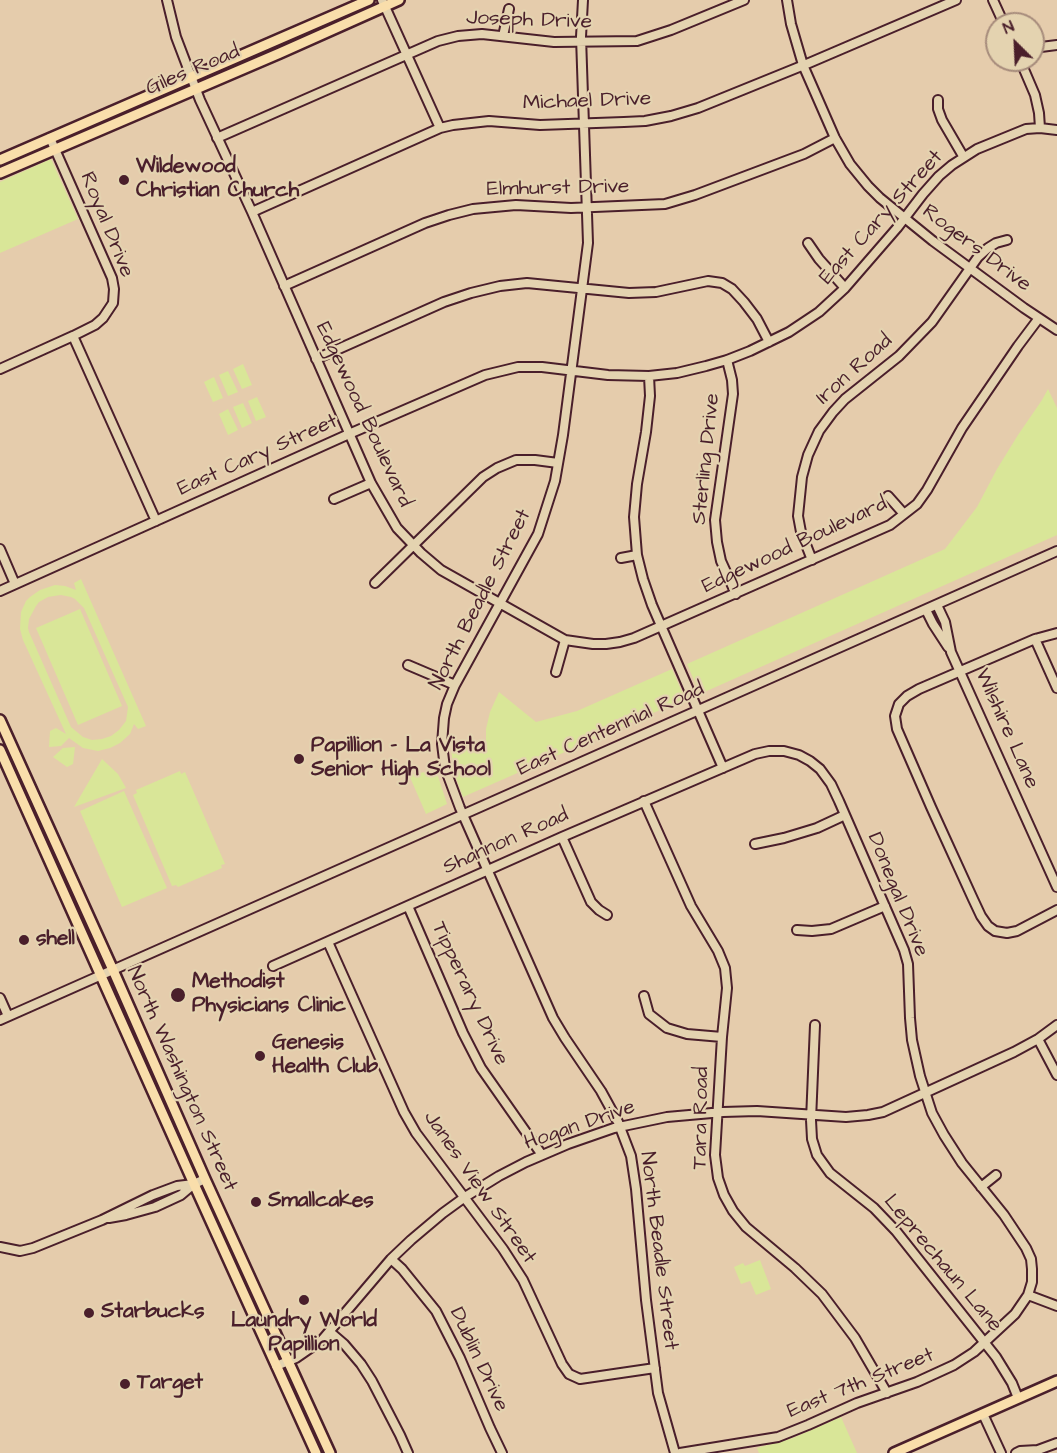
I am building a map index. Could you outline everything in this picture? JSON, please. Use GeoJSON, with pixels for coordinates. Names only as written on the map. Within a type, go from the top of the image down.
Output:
{"type":"FeatureCollection","features":[{"type":"Feature","properties":{"kind":"main road","name":"Giles Road"},"geometry":{"type":"LineString","coordinates":[[0,160],[369,0]]}},
{"type":"Feature","properties":{"kind":"main road","name":"Giles Road"},"geometry":{"type":"LineString","coordinates":[[0,173],[196,89],[384,3],[399,0]]}},
{"type":"Feature","properties":{"kind":"main road","name":"North Washington Street"},"geometry":{"type":"LineString","coordinates":[[0,720],[330,1453]]}},
{"type":"Feature","properties":{"kind":"main road","name":"North Washington Street"},"geometry":{"type":"LineString","coordinates":[[0,750],[316,1453]]}},
{"type":"Feature","properties":{"kind":"main road"},"geometry":{"type":"LineString","coordinates":[[894,1453],[1057,1381]]}},
{"type":"Feature","properties":{"kind":"street","name":"Edgewood Boulevard"},"geometry":{"type":"LineString","coordinates":[[167,0],[176,37],[217,138],[371,483],[397,528],[413,546],[441,570],[565,640],[593,644],[620,642],[662,627],[890,525],[917,504],[962,428],[1039,318]]}},
{"type":"Feature","properties":{"kind":"street","name":"North Beadle Street"},"geometry":{"type":"LineString","coordinates":[[583,0],[581,42],[588,243],[555,481],[538,534],[455,685],[447,704],[442,744],[445,768],[463,816],[553,1018],[601,1091],[620,1127],[631,1156],[658,1393],[678,1453]]}},
{"type":"Feature","properties":{"kind":"street","name":"Joseph Drive"},"geometry":{"type":"LineString","coordinates":[[217,138],[438,41],[482,34],[543,42],[638,41],[744,0]]}},
{"type":"Feature","properties":{"kind":"street","name":"Rogers Drive"},"geometry":{"type":"LineString","coordinates":[[787,0],[791,24],[803,65],[835,138],[850,164],[880,198],[933,241],[1057,330]]}},
{"type":"Feature","properties":{"kind":"street","name":"Michael Drive"},"geometry":{"type":"LineString","coordinates":[[252,212],[440,128],[462,123],[489,121],[540,125],[645,121],[698,108],[956,0]]}},
{"type":"Feature","properties":{"kind":"street"},"geometry":{"type":"LineString","coordinates":[[384,3],[440,128]]}},
{"type":"Feature","properties":{"kind":"street"},"geometry":{"type":"LineString","coordinates":[[503,36],[509,9]]}},
{"type":"Feature","properties":{"kind":"street"},"geometry":{"type":"LineString","coordinates":[[1025,72],[1035,94],[1040,128]]}},
{"type":"Feature","properties":{"kind":"street"},"geometry":{"type":"LineString","coordinates":[[938,100],[942,120],[963,156]]}},
{"type":"Feature","properties":{"kind":"street","name":"East Cary Street"},"geometry":{"type":"LineString","coordinates":[[0,591],[486,375],[518,367],[542,367],[608,375],[649,376],[677,373],[727,360],[770,342],[819,312],[845,288],[939,176],[963,156],[1026,129],[1057,130]]}},
{"type":"Feature","properties":{"kind":"street","name":"Royal Drive"},"geometry":{"type":"LineString","coordinates":[[0,369],[95,325],[113,303],[112,278],[50,138]]}},
{"type":"Feature","properties":{"kind":"street","name":"Elmhurst Drive"},"geometry":{"type":"LineString","coordinates":[[284,285],[449,215],[472,209],[516,205],[572,208],[658,205],[673,202],[804,154],[835,138]]}},
{"type":"Feature","properties":{"kind":"street","name":"Iron Road"},"geometry":{"type":"LineString","coordinates":[[812,560],[801,532],[798,516],[802,477],[808,454],[819,431],[845,399],[900,356],[932,322],[969,268],[988,248],[1007,240]]}},
{"type":"Feature","properties":{"kind":"street"},"geometry":{"type":"LineString","coordinates":[[808,243],[845,288]]}},
{"type":"Feature","properties":{"kind":"street"},"geometry":{"type":"LineString","coordinates":[[316,359],[471,292],[527,283],[610,292],[638,292],[656,291],[708,281],[722,283],[732,289],[744,302],[770,342]]}},
{"type":"Feature","properties":{"kind":"street"},"geometry":{"type":"LineString","coordinates":[[73,336],[156,521]]}},
{"type":"Feature","properties":{"kind":"street","name":"Sterling Drive"},"geometry":{"type":"LineString","coordinates":[[727,360],[733,394],[716,520],[721,561],[736,594]]}},
{"type":"Feature","properties":{"kind":"street"},"geometry":{"type":"LineString","coordinates":[[649,376],[650,396],[634,517],[637,555],[643,579],[662,627],[723,768]]}},
{"type":"Feature","properties":{"kind":"street"},"geometry":{"type":"LineString","coordinates":[[375,583],[483,477],[516,460],[558,463]]}},
{"type":"Feature","properties":{"kind":"street"},"geometry":{"type":"LineString","coordinates":[[334,499],[371,483]]}},
{"type":"Feature","properties":{"kind":"street"},"geometry":{"type":"LineString","coordinates":[[888,496],[904,514]]}},
{"type":"Feature","properties":{"kind":"street"},"geometry":{"type":"LineString","coordinates":[[0,549],[15,584]]}},
{"type":"Feature","properties":{"kind":"street","name":"East Centennial Road"},"geometry":{"type":"LineString","coordinates":[[4,1018],[1057,551]]}},
{"type":"Feature","properties":{"kind":"street"},"geometry":{"type":"LineString","coordinates":[[621,558],[637,555]]}},
{"type":"Feature","properties":{"kind":"street","name":"Wilshire Lane"},"geometry":{"type":"LineString","coordinates":[[937,605],[945,622],[951,652]]}},
{"type":"Feature","properties":{"kind":"street","name":"Wilshire Lane"},"geometry":{"type":"LineString","coordinates":[[926,610],[960,671],[1057,887]]}},
{"type":"Feature","properties":{"kind":"street"},"geometry":{"type":"LineString","coordinates":[[1057,633],[1035,639],[907,696],[899,704],[895,716],[897,729],[931,807],[981,916],[988,926],[999,932],[1017,931],[1057,910]]}},
{"type":"Feature","properties":{"kind":"street"},"geometry":{"type":"LineString","coordinates":[[1035,639],[1057,688]]}},
{"type":"Feature","properties":{"kind":"street"},"geometry":{"type":"LineString","coordinates":[[556,672],[565,640]]}},
{"type":"Feature","properties":{"kind":"street"},"geometry":{"type":"LineString","coordinates":[[408,664],[455,685]]}},
{"type":"Feature","properties":{"kind":"street","name":"Donegal Drive"},"geometry":{"type":"LineString","coordinates":[[755,754],[769,751],[800,754],[820,769],[831,784],[904,950],[908,964],[912,1040],[932,1113],[962,1163],[1026,1248],[1032,1269],[1032,1282],[1028,1295]]}},
{"type":"Feature","properties":{"kind":"street","name":"Shannon Road"},"geometry":{"type":"LineString","coordinates":[[273,966],[755,754]]}},
{"type":"Feature","properties":{"kind":"street","name":"Tara Road"},"geometry":{"type":"LineString","coordinates":[[644,801],[691,906],[718,951],[725,968],[727,988],[715,1155],[721,1187],[733,1211],[746,1227],[822,1294],[855,1338],[887,1394]]}},
{"type":"Feature","properties":{"kind":"street"},"geometry":{"type":"LineString","coordinates":[[755,843],[784,838],[818,828],[845,815]]}},
{"type":"Feature","properties":{"kind":"street"},"geometry":{"type":"LineString","coordinates":[[562,837],[591,902],[607,915]]}},
{"type":"Feature","properties":{"kind":"street","name":"Tipperary Drive"},"geometry":{"type":"LineString","coordinates":[[408,906],[463,1033],[481,1068],[542,1155]]}},
{"type":"Feature","properties":{"kind":"street"},"geometry":{"type":"LineString","coordinates":[[797,930],[831,929],[885,906]]}},
{"type":"Feature","properties":{"kind":"street","name":"Janes View Street"},"geometry":{"type":"LineString","coordinates":[[328,942],[404,1112],[416,1133],[503,1249],[523,1280],[562,1364],[569,1374],[580,1379],[655,1368]]}},
{"type":"Feature","properties":{"kind":"street"},"geometry":{"type":"LineString","coordinates":[[644,996],[649,1014],[667,1028],[687,1034],[722,1037]]}},
{"type":"Feature","properties":{"kind":"street"},"geometry":{"type":"LineString","coordinates":[[0,998],[4,1018]]}},
{"type":"Feature","properties":{"kind":"street","name":"Leprechaun Lane"},"geometry":{"type":"LineString","coordinates":[[815,1025],[811,1115],[813,1145],[824,1165],[834,1176],[874,1208],[896,1231],[986,1343],[1002,1365],[1018,1398]]}},
{"type":"Feature","properties":{"kind":"street","name":"Hogan Drive"},"geometry":{"type":"LineString","coordinates":[[276,1366],[309,1351],[330,1332],[391,1259],[443,1213],[499,1176],[542,1155],[620,1127],[667,1117],[757,1111],[846,1117],[883,1112],[993,1063],[1038,1039],[1057,1025]]}},
{"type":"Feature","properties":{"kind":"street"},"geometry":{"type":"LineString","coordinates":[[1038,1039],[1057,1075]]}},
{"type":"Feature","properties":{"kind":"street"},"geometry":{"type":"LineString","coordinates":[[981,1187],[996,1175]]}},
{"type":"Feature","properties":{"kind":"street"},"geometry":{"type":"LineString","coordinates":[[0,1247],[20,1251],[33,1248],[102,1220],[155,1206],[181,1195],[194,1184],[206,1179]]}},
{"type":"Feature","properties":{"kind":"street","name":"Dublin Drive"},"geometry":{"type":"LineString","coordinates":[[391,1259],[417,1287],[440,1318],[502,1453]]}},
{"type":"Feature","properties":{"kind":"street"},"geometry":{"type":"LineString","coordinates":[[1028,1295],[1057,1306]]}},
{"type":"Feature","properties":{"kind":"street","name":"East 7th Street"},"geometry":{"type":"LineString","coordinates":[[678,1453],[778,1437],[954,1365],[986,1343],[1015,1314],[1028,1295]]}},
{"type":"Feature","properties":{"kind":"street"},"geometry":{"type":"LineString","coordinates":[[330,1332],[344,1344],[372,1381],[408,1453]]}},
{"type":"Feature","properties":{"kind":"street"},"geometry":{"type":"LineString","coordinates":[[983,1414],[1001,1453]]}},
{"type":"Feature","properties":{"kind":"street"},"geometry":{"type":"LineString","coordinates":[[1016,1453],[1038,1450],[1057,1443]]}},
{"type":"Feature","properties":{"kind":"green space"},"geometry":{"type":"Polygon","coordinates":[[[51,159],[78,219],[0,253],[0,182],[51,159]]]}},
{"type":"Feature","properties":{"kind":"green space"},"geometry":{"type":"Polygon","coordinates":[[[243,364],[252,385],[242,389],[233,369],[243,364]]]}},
{"type":"Feature","properties":{"kind":"green space"},"geometry":{"type":"Polygon","coordinates":[[[228,371],[238,392],[228,396],[219,375],[228,371]]]}},
{"type":"Feature","properties":{"kind":"green space"},"geometry":{"type":"Polygon","coordinates":[[[214,377],[223,398],[213,402],[204,382],[214,377]]]}},
{"type":"Feature","properties":{"kind":"green space"},"geometry":{"type":"Polygon","coordinates":[[[1048,389],[1057,408],[1057,535],[700,694],[687,664],[945,549],[977,507],[997,469],[1048,389]]]}},
{"type":"Feature","properties":{"kind":"green space"},"geometry":{"type":"Polygon","coordinates":[[[257,397],[266,417],[256,421],[248,401],[257,397]]]}},
{"type":"Feature","properties":{"kind":"green space"},"geometry":{"type":"Polygon","coordinates":[[[243,403],[252,423],[242,428],[233,407],[243,403]]]}},
{"type":"Feature","properties":{"kind":"green space"},"geometry":{"type":"Polygon","coordinates":[[[228,409],[238,430],[228,435],[219,414],[228,409]]]}},
{"type":"Feature","properties":{"kind":"green space"},"geometry":{"type":"Polygon","coordinates":[[[81,579],[146,726],[138,729],[134,724],[130,734],[120,743],[98,751],[83,748],[69,738],[61,746],[49,747],[50,731],[56,728],[66,734],[20,629],[21,612],[30,597],[40,590],[55,585],[76,590],[74,583],[81,579]],[[61,595],[48,597],[39,602],[29,619],[28,628],[71,727],[83,737],[92,740],[102,739],[119,730],[126,721],[128,707],[84,608],[71,597],[61,595]]]}},
{"type":"Feature","properties":{"kind":"green space"},"geometry":{"type":"Polygon","coordinates":[[[80,609],[122,706],[78,725],[36,628],[80,609]]]}},
{"type":"Feature","properties":{"kind":"green space"},"geometry":{"type":"Polygon","coordinates":[[[672,669],[685,699],[463,797],[455,775],[451,750],[486,747],[486,729],[490,712],[499,692],[536,722],[577,711],[672,669]]]}},
{"type":"Feature","properties":{"kind":"green space"},"geometry":{"type":"Polygon","coordinates":[[[75,747],[73,764],[67,767],[53,757],[63,748],[75,747]]]}},
{"type":"Feature","properties":{"kind":"green space"},"geometry":{"type":"Polygon","coordinates":[[[102,759],[118,774],[126,788],[74,807],[102,759]]]}},
{"type":"Feature","properties":{"kind":"green space"},"geometry":{"type":"Polygon","coordinates":[[[436,770],[447,804],[426,814],[409,775],[436,770]]]}},
{"type":"Feature","properties":{"kind":"green space"},"geometry":{"type":"Polygon","coordinates":[[[180,771],[181,774],[185,772],[225,864],[221,865],[222,868],[178,887],[172,886],[133,795],[137,793],[136,790],[180,771]]]}},
{"type":"Feature","properties":{"kind":"green space"},"geometry":{"type":"Polygon","coordinates":[[[124,791],[167,888],[122,907],[80,811],[124,791]]]}},
{"type":"Feature","properties":{"kind":"green space"},"geometry":{"type":"Polygon","coordinates":[[[760,1260],[771,1289],[756,1295],[750,1281],[741,1284],[734,1267],[743,1263],[745,1266],[760,1260]]]}},
{"type":"Feature","properties":{"kind":"green space"},"geometry":{"type":"Polygon","coordinates":[[[841,1417],[857,1453],[759,1453],[757,1448],[793,1438],[841,1417]]]}},
{"type":"Feature","properties":{"kind":"place","name":"Wildewood Christian Church"},"geometry":{"type":"Point","coordinates":[124,180]}},
{"type":"Feature","properties":{"kind":"place","name":"Papillion - La Vista Senior High School"},"geometry":{"type":"Point","coordinates":[299,759]}},
{"type":"Feature","properties":{"kind":"place","name":"shell"},"geometry":{"type":"Point","coordinates":[24,940]}},
{"type":"Feature","properties":{"kind":"place","name":"Methodist Physicians Clinic"},"geometry":{"type":"Point","coordinates":[178,995]}},
{"type":"Feature","properties":{"kind":"place","name":"Genesis Health Club"},"geometry":{"type":"Point","coordinates":[260,1056]}},
{"type":"Feature","properties":{"kind":"place","name":"Smallcakes"},"geometry":{"type":"Point","coordinates":[256,1202]}},
{"type":"Feature","properties":{"kind":"place","name":"Laundry World Papillion"},"geometry":{"type":"Point","coordinates":[304,1300]}},
{"type":"Feature","properties":{"kind":"place","name":"Starbucks"},"geometry":{"type":"Point","coordinates":[89,1313]}},
{"type":"Feature","properties":{"kind":"place","name":"Target"},"geometry":{"type":"Point","coordinates":[125,1384]}}]}
